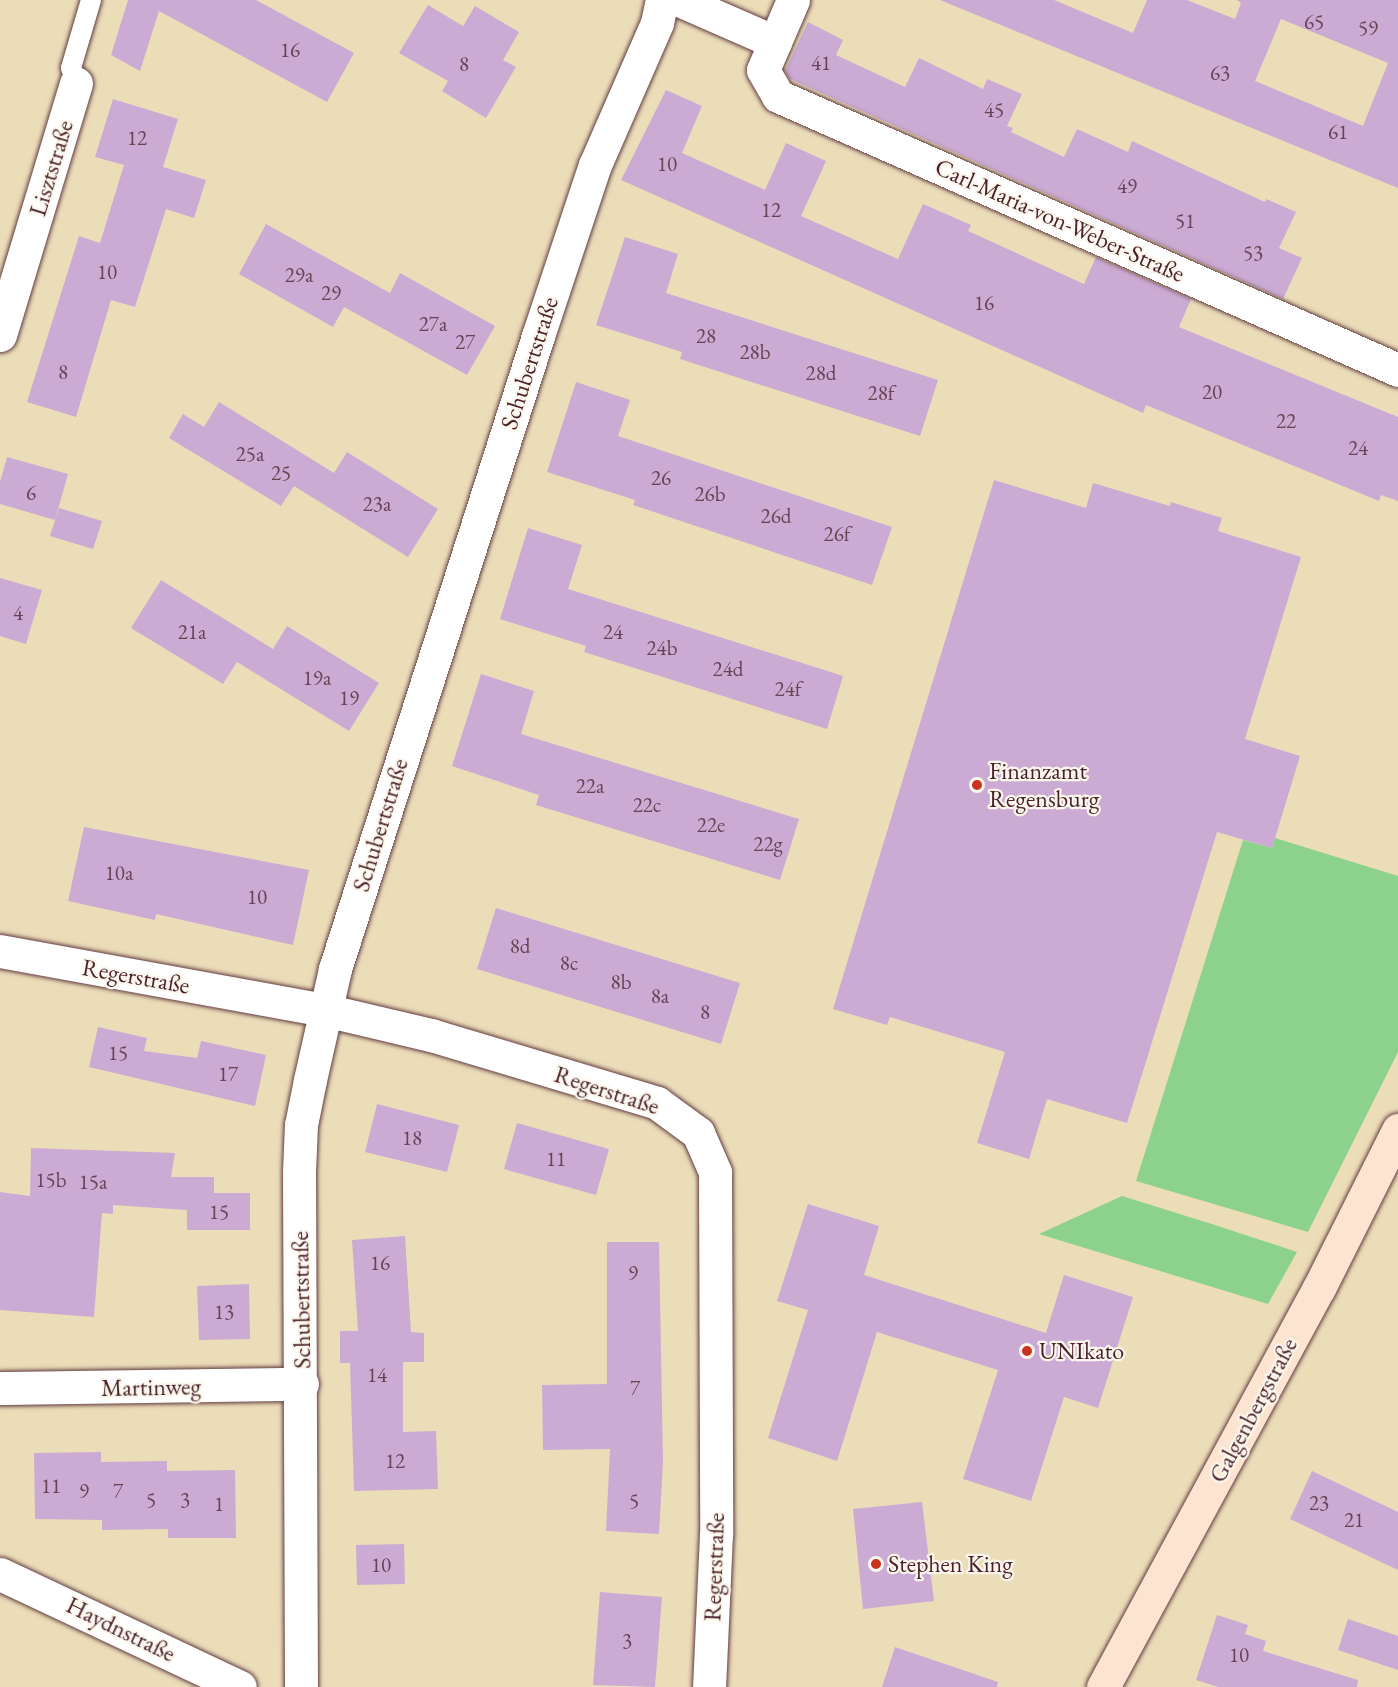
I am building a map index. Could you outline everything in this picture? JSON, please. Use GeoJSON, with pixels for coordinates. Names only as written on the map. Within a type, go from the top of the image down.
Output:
{"type":"FeatureCollection","features":[{"type":"Feature","properties":{"kind":"street","name":"Schubertstraße"},"geometry":{"type":"LineString","coordinates":[[300,1687],[301,1125],[325,1010],[389,795],[563,258],[595,165],[657,23],[662,0]]}},
{"type":"Feature","properties":{"kind":"street"},"geometry":{"type":"LineString","coordinates":[[679,0],[775,42]]}},
{"type":"Feature","properties":{"kind":"street","name":"Carl-Maria-von-Weber-Straße"},"geometry":{"type":"LineString","coordinates":[[793,0],[763,70],[778,96],[1398,370]]}},
{"type":"Feature","properties":{"kind":"street","name":"Lisztstraße"},"geometry":{"type":"LineString","coordinates":[[0,335],[8,276],[76,83]]}},
{"type":"Feature","properties":{"kind":"street","name":"Regerstraße"},"geometry":{"type":"LineString","coordinates":[[0,951],[325,1010],[431,1035],[657,1103],[698,1133],[715,1172],[716,1452],[709,1687]]}},
{"type":"Feature","properties":{"kind":"street","name":"Galgenbergstraße"},"geometry":{"type":"LineString","coordinates":[[1103,1687],[1319,1288],[1398,1130]]}},
{"type":"Feature","properties":{"kind":"street","name":"Martinweg"},"geometry":{"type":"LineString","coordinates":[[0,1388],[302,1384]]}},
{"type":"Feature","properties":{"kind":"street","name":"Haydnstraße"},"geometry":{"type":"LineString","coordinates":[[0,1574],[240,1687]]}},
{"type":"Feature","properties":{"kind":"lane","name":"Lisztstraße"},"geometry":{"type":"LineString","coordinates":[[76,83],[71,68],[92,0]]}},
{"type":"Feature","properties":{"kind":"green space"},"geometry":{"type":"Polygon","coordinates":[[[1275,838],[1398,876],[1398,1052],[1308,1232],[1136,1181],[1243,840],[1272,848],[1275,838]]]}},
{"type":"Feature","properties":{"kind":"green space"},"geometry":{"type":"Polygon","coordinates":[[[1122,1196],[1297,1252],[1268,1304],[1039,1234],[1122,1196]]]}},
{"type":"Feature","properties":{"kind":"building"},"geometry":{"type":"Polygon","coordinates":[[[128,0],[256,0],[354,53],[327,102],[159,11],[140,71],[111,55],[128,0]]]}},
{"type":"Feature","properties":{"kind":"building"},"geometry":{"type":"Polygon","coordinates":[[[940,0],[1054,0],[1133,33],[1147,0],[1187,0],[1235,19],[1241,3],[1237,0],[1398,0],[1398,188],[940,0]],[[1281,19],[1255,81],[1363,126],[1388,63],[1281,19]]]}},
{"type":"Feature","properties":{"kind":"building"},"geometry":{"type":"Polygon","coordinates":[[[428,5],[463,26],[475,6],[519,32],[503,60],[516,67],[486,118],[442,91],[448,81],[399,53],[428,5]]]}},
{"type":"Feature","properties":{"kind":"building"},"geometry":{"type":"Polygon","coordinates":[[[808,22],[843,40],[836,55],[905,87],[919,58],[983,89],[987,79],[1022,94],[1007,126],[1013,128],[1011,132],[1064,157],[1077,129],[1128,152],[1132,141],[1265,202],[1266,199],[1296,212],[1279,248],[1302,258],[1283,299],[790,79],[785,71],[808,22]]]}},
{"type":"Feature","properties":{"kind":"building"},"geometry":{"type":"Polygon","coordinates":[[[666,90],[702,106],[682,153],[765,190],[786,143],[826,161],[801,216],[898,259],[923,204],[971,225],[968,231],[1084,284],[1096,257],[1191,299],[1179,327],[1398,417],[1398,501],[1381,495],[1379,501],[1146,405],[1143,413],[621,180],[666,90]]]}},
{"type":"Feature","properties":{"kind":"building"},"geometry":{"type":"Polygon","coordinates":[[[113,99],[178,119],[163,167],[206,180],[194,218],[166,209],[135,307],[111,300],[76,417],[27,402],[79,236],[100,243],[124,165],[95,157],[113,99]]]}},
{"type":"Feature","properties":{"kind":"building"},"geometry":{"type":"Polygon","coordinates":[[[266,224],[390,293],[400,273],[495,326],[467,375],[344,307],[333,327],[239,274],[266,224]]]}},
{"type":"Feature","properties":{"kind":"building"},"geometry":{"type":"Polygon","coordinates":[[[625,237],[678,254],[666,293],[938,380],[920,436],[680,359],[682,352],[596,325],[625,237]]]}},
{"type":"Feature","properties":{"kind":"building"},"geometry":{"type":"Polygon","coordinates":[[[576,382],[630,400],[618,436],[892,527],[872,585],[633,505],[635,500],[547,472],[576,382]]]}},
{"type":"Feature","properties":{"kind":"building"},"geometry":{"type":"Polygon","coordinates":[[[219,402],[334,473],[347,452],[438,509],[408,557],[294,486],[281,506],[169,438],[183,414],[204,427],[219,402]]]}},
{"type":"Feature","properties":{"kind":"building"},"geometry":{"type":"Polygon","coordinates":[[[7,457],[68,474],[55,520],[0,504],[0,482],[7,457]]]}},
{"type":"Feature","properties":{"kind":"building","name":"Finanzamt Regensburg"},"geometry":{"type":"Polygon","coordinates":[[[994,480],[1086,508],[1093,483],[1170,506],[1171,502],[1222,518],[1218,531],[1301,557],[1245,739],[1300,756],[1272,848],[1217,832],[1127,1123],[1047,1099],[1029,1159],[977,1143],[1005,1052],[890,1017],[887,1025],[833,1009],[994,480]]]}},
{"type":"Feature","properties":{"kind":"building"},"geometry":{"type":"Polygon","coordinates":[[[59,508],[102,521],[93,549],[50,536],[59,508]]]}},
{"type":"Feature","properties":{"kind":"building"},"geometry":{"type":"Polygon","coordinates":[[[528,528],[582,545],[568,589],[843,676],[827,729],[584,652],[586,646],[500,619],[528,528]]]}},
{"type":"Feature","properties":{"kind":"building"},"geometry":{"type":"Polygon","coordinates":[[[0,578],[42,590],[26,644],[0,636],[0,578]]]}},
{"type":"Feature","properties":{"kind":"building"},"geometry":{"type":"Polygon","coordinates":[[[161,580],[273,649],[287,626],[379,683],[349,731],[237,662],[223,684],[131,628],[161,580]]]}},
{"type":"Feature","properties":{"kind":"building"},"geometry":{"type":"Polygon","coordinates":[[[481,674],[534,691],[521,734],[799,819],[780,880],[536,805],[539,795],[452,766],[481,674]]]}},
{"type":"Feature","properties":{"kind":"building"},"geometry":{"type":"Polygon","coordinates":[[[84,827],[309,870],[293,945],[156,914],[155,920],[68,901],[84,827]]]}},
{"type":"Feature","properties":{"kind":"building"},"geometry":{"type":"Polygon","coordinates":[[[496,908],[740,983],[721,1044],[477,969],[496,908]]]}},
{"type":"Feature","properties":{"kind":"building"},"geometry":{"type":"Polygon","coordinates":[[[98,1027],[147,1038],[144,1051],[197,1058],[201,1041],[266,1055],[255,1106],[89,1067],[98,1027]]]}},
{"type":"Feature","properties":{"kind":"building"},"geometry":{"type":"Polygon","coordinates":[[[377,1104],[459,1125],[447,1172],[365,1152],[377,1104]]]}},
{"type":"Feature","properties":{"kind":"building"},"geometry":{"type":"Polygon","coordinates":[[[517,1123],[609,1149],[596,1195],[504,1169],[517,1123]]]}},
{"type":"Feature","properties":{"kind":"building"},"geometry":{"type":"Polygon","coordinates":[[[31,1148],[175,1153],[171,1177],[214,1177],[214,1193],[250,1193],[250,1230],[187,1230],[187,1210],[113,1205],[113,1214],[102,1213],[94,1317],[0,1310],[0,1192],[30,1196],[31,1148]]]}},
{"type":"Feature","properties":{"kind":"building","name":"UNIkato"},"geometry":{"type":"Polygon","coordinates":[[[808,1204],[879,1226],[864,1275],[1046,1333],[1064,1275],[1133,1297],[1098,1408],[1064,1397],[1031,1501],[963,1479],[998,1370],[877,1332],[837,1461],[768,1438],[808,1310],[777,1301],[808,1204]]]}},
{"type":"Feature","properties":{"kind":"building"},"geometry":{"type":"Polygon","coordinates":[[[405,1236],[411,1332],[424,1333],[424,1362],[403,1362],[403,1432],[436,1431],[438,1489],[354,1491],[350,1363],[340,1363],[340,1331],[358,1331],[352,1240],[405,1236]]]}},
{"type":"Feature","properties":{"kind":"building"},"geometry":{"type":"Polygon","coordinates":[[[607,1242],[659,1242],[663,1462],[659,1534],[606,1531],[610,1449],[543,1450],[542,1385],[607,1384],[607,1242]]]}},
{"type":"Feature","properties":{"kind":"building"},"geometry":{"type":"Polygon","coordinates":[[[249,1284],[250,1339],[199,1340],[197,1286],[249,1284]]]}},
{"type":"Feature","properties":{"kind":"building"},"geometry":{"type":"Polygon","coordinates":[[[101,1452],[101,1462],[167,1461],[167,1471],[235,1470],[236,1538],[168,1538],[168,1529],[102,1530],[102,1520],[35,1519],[34,1453],[101,1452]]]}},
{"type":"Feature","properties":{"kind":"building"},"geometry":{"type":"Polygon","coordinates":[[[1312,1471],[1398,1512],[1398,1570],[1290,1519],[1312,1471]]]}},
{"type":"Feature","properties":{"kind":"building"},"geometry":{"type":"Polygon","coordinates":[[[922,1502],[934,1601],[863,1609],[853,1509],[922,1502]]]}},
{"type":"Feature","properties":{"kind":"building"},"geometry":{"type":"Polygon","coordinates":[[[404,1544],[405,1584],[357,1585],[356,1545],[404,1544]]]}},
{"type":"Feature","properties":{"kind":"building"},"geometry":{"type":"Polygon","coordinates":[[[600,1592],[662,1597],[655,1687],[593,1685],[600,1592]]]}},
{"type":"Feature","properties":{"kind":"building"},"geometry":{"type":"Polygon","coordinates":[[[1217,1615],[1248,1625],[1245,1634],[1266,1641],[1263,1651],[1358,1680],[1357,1687],[1218,1687],[1196,1680],[1217,1615]]]}},
{"type":"Feature","properties":{"kind":"building"},"geometry":{"type":"Polygon","coordinates":[[[1348,1619],[1398,1636],[1398,1670],[1338,1650],[1348,1619]]]}},
{"type":"Feature","properties":{"kind":"building"},"geometry":{"type":"Polygon","coordinates":[[[895,1647],[998,1682],[997,1687],[882,1687],[895,1647]]]}},
{"type":"Feature","properties":{"kind":"place","name":"Finanzamt Regensburg"},"geometry":{"type":"Point","coordinates":[977,785]}},
{"type":"Feature","properties":{"kind":"place","name":"UNIkato"},"geometry":{"type":"Point","coordinates":[1027,1351]}},
{"type":"Feature","properties":{"kind":"place","name":"Stephen King"},"geometry":{"type":"Point","coordinates":[876,1564]}}]}
